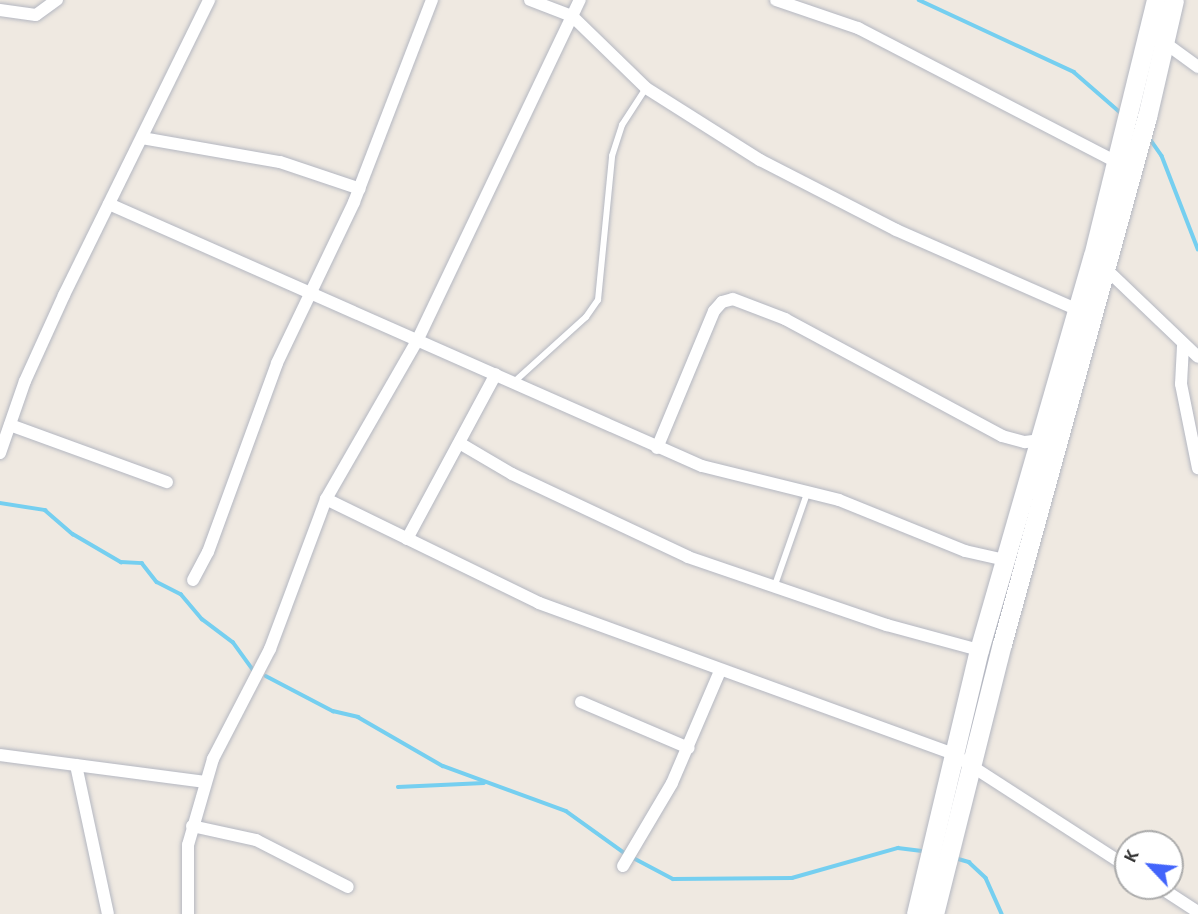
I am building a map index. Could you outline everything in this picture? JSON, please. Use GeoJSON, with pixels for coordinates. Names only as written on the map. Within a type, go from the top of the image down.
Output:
{"type":"FeatureCollection","features":[{"type":"Feature","properties":{"kind":"main road"},"geometry":{"type":"LineString","coordinates":[[1140,111],[1156,0]]}},
{"type":"Feature","properties":{"kind":"main road"},"geometry":{"type":"LineString","coordinates":[[934,914],[953,754],[979,650],[1041,440],[1085,313],[1106,269],[1132,140],[1164,43],[1174,0]]}},
{"type":"Feature","properties":{"kind":"main road"},"geometry":{"type":"LineString","coordinates":[[916,914],[971,766],[1085,313],[1118,163],[1132,140]]}},
{"type":"Feature","properties":{"kind":"street"},"geometry":{"type":"LineString","coordinates":[[0,10],[36,15],[57,0]]}},
{"type":"Feature","properties":{"kind":"street"},"geometry":{"type":"LineString","coordinates":[[0,453],[25,381],[209,0]]}},
{"type":"Feature","properties":{"kind":"street"},"geometry":{"type":"LineString","coordinates":[[193,580],[208,552],[273,373],[359,189],[432,0]]}},
{"type":"Feature","properties":{"kind":"street"},"geometry":{"type":"LineString","coordinates":[[530,0],[572,16],[646,88],[760,160],[896,230],[1085,313]]}},
{"type":"Feature","properties":{"kind":"street"},"geometry":{"type":"LineString","coordinates":[[188,914],[192,826],[205,782],[270,649],[326,499],[418,339],[579,0]]}},
{"type":"Feature","properties":{"kind":"street"},"geometry":{"type":"LineString","coordinates":[[776,0],[858,27],[1118,163]]}},
{"type":"Feature","properties":{"kind":"street"},"geometry":{"type":"LineString","coordinates":[[1164,43],[1198,67]]}},
{"type":"Feature","properties":{"kind":"street"},"geometry":{"type":"LineString","coordinates":[[142,138],[280,162],[359,189]]}},
{"type":"Feature","properties":{"kind":"street"},"geometry":{"type":"LineString","coordinates":[[109,204],[418,339],[657,448],[713,470],[808,491],[965,551],[1005,560]]}},
{"type":"Feature","properties":{"kind":"street"},"geometry":{"type":"LineString","coordinates":[[1106,269],[1183,346],[1198,357]]}},
{"type":"Feature","properties":{"kind":"street"},"geometry":{"type":"LineString","coordinates":[[657,448],[714,311],[722,302],[733,299],[785,320],[1002,436],[1041,440]]}},
{"type":"Feature","properties":{"kind":"street"},"geometry":{"type":"LineString","coordinates":[[1183,346],[1181,384],[1198,468]]}},
{"type":"Feature","properties":{"kind":"street"},"geometry":{"type":"LineString","coordinates":[[408,538],[461,444],[496,374]]}},
{"type":"Feature","properties":{"kind":"street"},"geometry":{"type":"LineString","coordinates":[[10,425],[167,482]]}},
{"type":"Feature","properties":{"kind":"street"},"geometry":{"type":"LineString","coordinates":[[461,444],[512,474],[688,557],[887,625],[979,650]]}},
{"type":"Feature","properties":{"kind":"street"},"geometry":{"type":"LineString","coordinates":[[326,499],[539,603],[953,754],[1114,858]]}},
{"type":"Feature","properties":{"kind":"street"},"geometry":{"type":"LineString","coordinates":[[628,860],[689,748],[720,671]]}},
{"type":"Feature","properties":{"kind":"street"},"geometry":{"type":"LineString","coordinates":[[581,702],[689,748]]}},
{"type":"Feature","properties":{"kind":"street"},"geometry":{"type":"LineString","coordinates":[[0,755],[205,782]]}},
{"type":"Feature","properties":{"kind":"street"},"geometry":{"type":"LineString","coordinates":[[76,765],[108,914]]}},
{"type":"Feature","properties":{"kind":"street"},"geometry":{"type":"LineString","coordinates":[[192,826],[256,840],[348,887]]}},
{"type":"Feature","properties":{"kind":"street"},"geometry":{"type":"LineString","coordinates":[[1179,900],[1198,912]]}},
{"type":"Feature","properties":{"kind":"lane"},"geometry":{"type":"LineString","coordinates":[[514,382],[586,317],[598,300],[612,156],[622,125],[646,88]]}},
{"type":"Feature","properties":{"kind":"lane"},"geometry":{"type":"LineString","coordinates":[[775,585],[808,491]]}},
{"type":"Feature","properties":{"kind":"waterway"},"geometry":{"type":"LineString","coordinates":[[919,0],[1074,72],[1121,113]]}},
{"type":"Feature","properties":{"kind":"waterway"},"geometry":{"type":"LineString","coordinates":[[1148,136],[1162,156],[1198,249]]}},
{"type":"Feature","properties":{"kind":"waterway"},"geometry":{"type":"LineString","coordinates":[[0,503],[45,510],[73,534],[121,562],[142,563],[157,582],[181,594],[202,619],[233,642],[253,670]]}},
{"type":"Feature","properties":{"kind":"waterway"},"geometry":{"type":"LineString","coordinates":[[266,676],[333,711],[358,717],[443,766],[566,811],[626,854],[673,879],[792,878],[898,848],[924,851]]}},
{"type":"Feature","properties":{"kind":"waterway"},"geometry":{"type":"LineString","coordinates":[[398,787],[484,783]]}},
{"type":"Feature","properties":{"kind":"waterway"},"geometry":{"type":"LineString","coordinates":[[955,858],[969,862],[986,878],[1002,914]]}}]}
